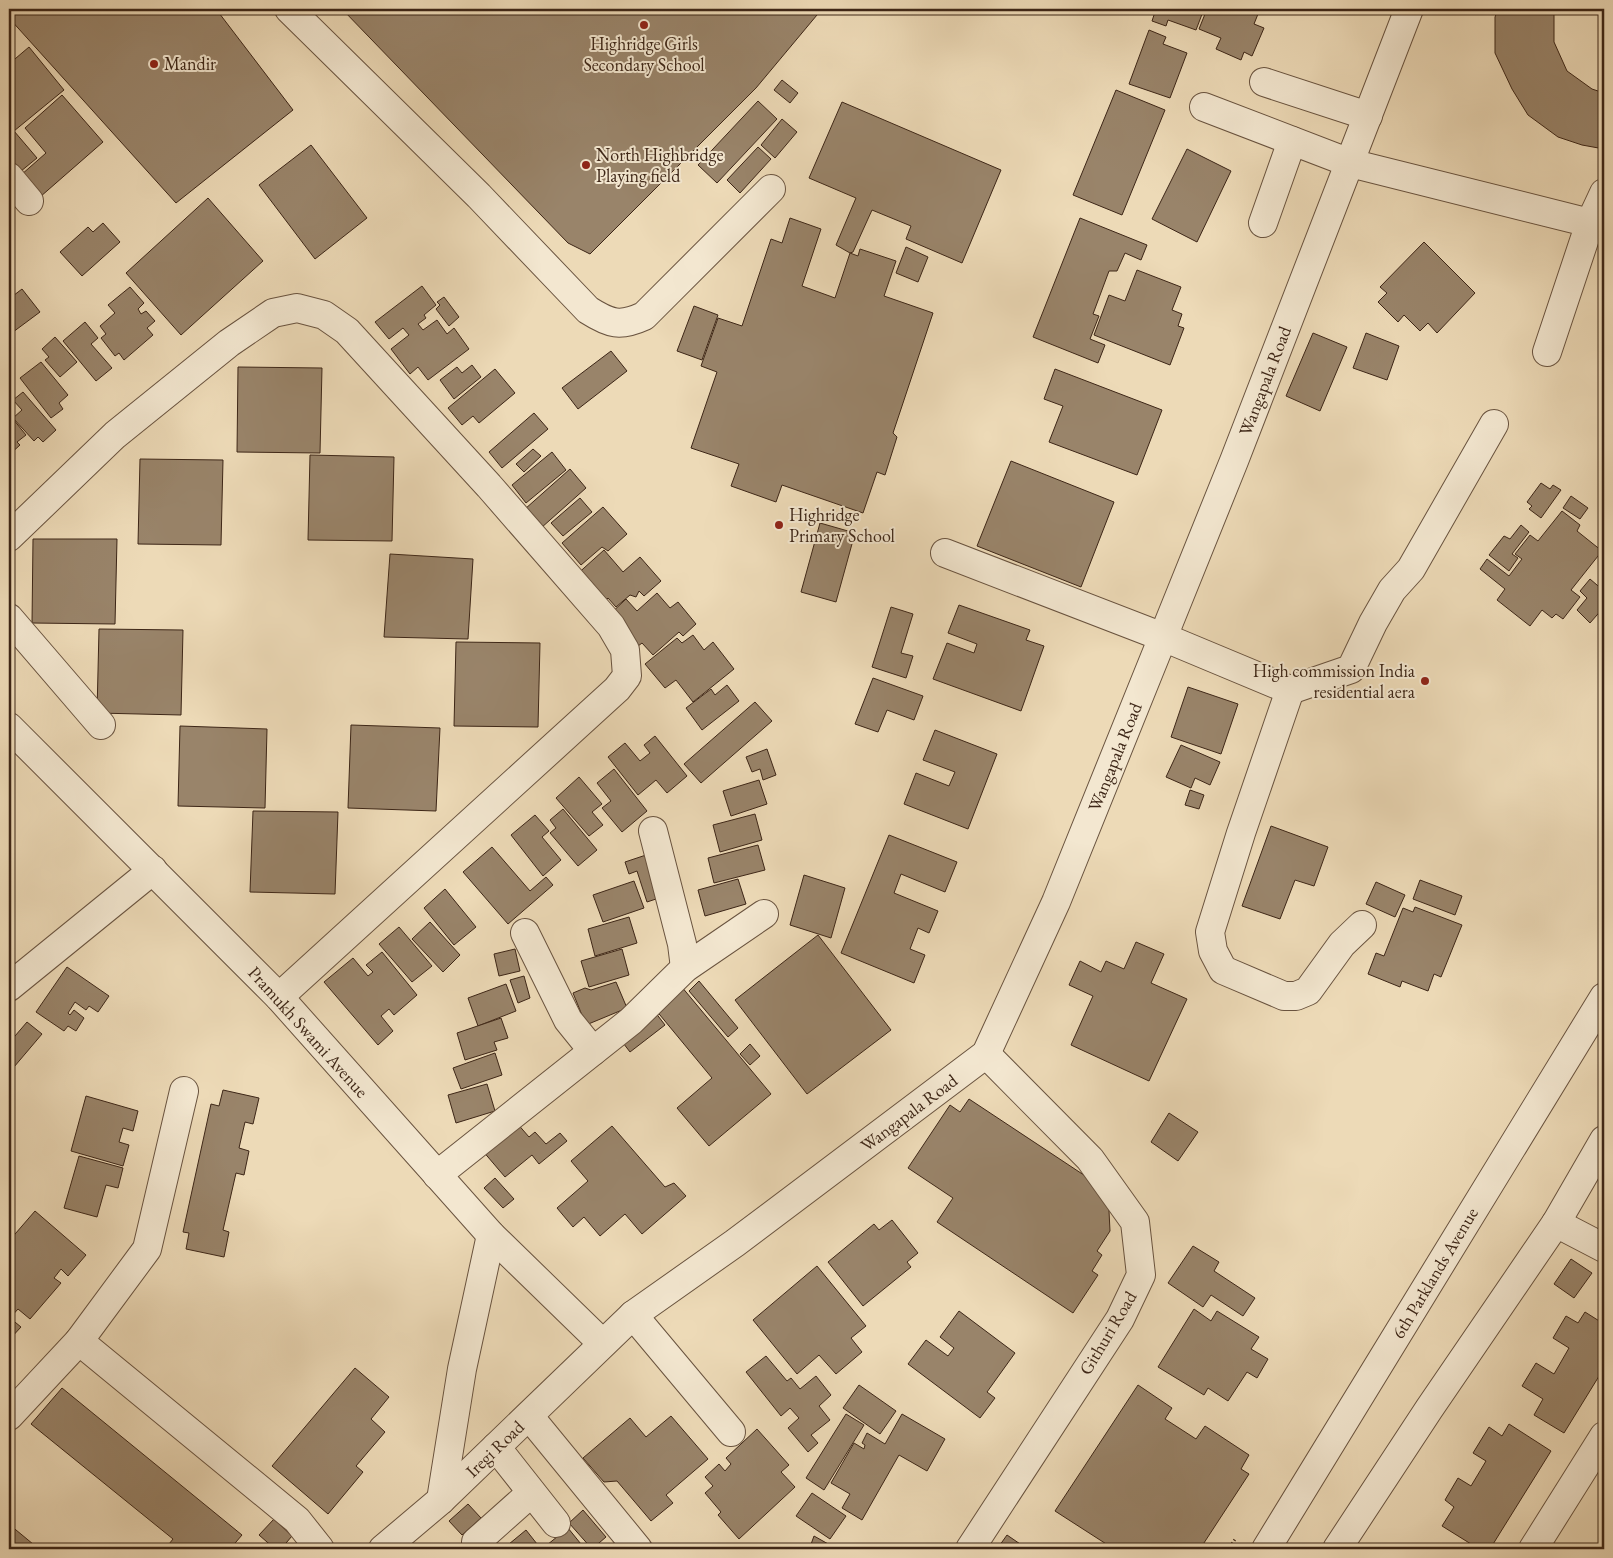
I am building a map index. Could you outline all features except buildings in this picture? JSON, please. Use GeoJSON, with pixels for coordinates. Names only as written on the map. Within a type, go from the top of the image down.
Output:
{"type":"FeatureCollection","features":[{"type":"Feature","properties":{"kind":"street"},"geometry":{"type":"LineString","coordinates":[[289,9],[479,196],[588,310],[616,324],[630,323],[644,316],[771,189]]}},
{"type":"Feature","properties":{"kind":"street","name":"Wangapala Road"},"geometry":{"type":"LineString","coordinates":[[602,1343],[633,1315],[735,1244],[986,1054],[1056,902],[1234,461],[1410,9]]}},
{"type":"Feature","properties":{"kind":"street"},"geometry":{"type":"LineString","coordinates":[[1264,82],[1368,116]]}},
{"type":"Feature","properties":{"kind":"street"},"geometry":{"type":"LineString","coordinates":[[1204,107],[1350,163],[1590,223]]}},
{"type":"Feature","properties":{"kind":"street"},"geometry":{"type":"LineString","coordinates":[[1263,224],[1292,141]]}},
{"type":"Feature","properties":{"kind":"street"},"geometry":{"type":"LineString","coordinates":[[9,177],[29,201]]}},
{"type":"Feature","properties":{"kind":"street"},"geometry":{"type":"LineString","coordinates":[[1547,352],[1590,223],[1604,193]]}},
{"type":"Feature","properties":{"kind":"street"},"geometry":{"type":"LineString","coordinates":[[9,536],[115,435],[229,343],[273,312],[297,308],[324,315],[347,331],[489,486],[611,626],[624,650],[627,676],[617,689],[279,997]]}},
{"type":"Feature","properties":{"kind":"street"},"geometry":{"type":"LineString","coordinates":[[945,553],[1163,637],[1290,690],[1351,669],[1392,590],[1411,569],[1494,424]]}},
{"type":"Feature","properties":{"kind":"street"},"geometry":{"type":"LineString","coordinates":[[9,618],[101,725]]}},
{"type":"Feature","properties":{"kind":"street"},"geometry":{"type":"LineString","coordinates":[[1290,690],[1241,833],[1210,932],[1213,951],[1222,970],[1284,996],[1296,996],[1308,991],[1342,944],[1362,925]]}},
{"type":"Feature","properties":{"kind":"street","name":"Pramukh Swami Avenue"},"geometry":{"type":"LineString","coordinates":[[9,727],[279,997],[491,1235],[602,1343]]}},
{"type":"Feature","properties":{"kind":"street"},"geometry":{"type":"LineString","coordinates":[[653,831],[682,944],[685,968]]}},
{"type":"Feature","properties":{"kind":"street"},"geometry":{"type":"LineString","coordinates":[[9,987],[153,870]]}},
{"type":"Feature","properties":{"kind":"street"},"geometry":{"type":"LineString","coordinates":[[437,1175],[631,1021],[685,968],[764,914]]}},
{"type":"Feature","properties":{"kind":"street"},"geometry":{"type":"LineString","coordinates":[[525,933],[568,1020],[593,1051]]}},
{"type":"Feature","properties":{"kind":"street","name":"6th Parklands Avenue"},"geometry":{"type":"LineString","coordinates":[[1266,1549],[1604,997]]}},
{"type":"Feature","properties":{"kind":"street","name":"Githuri Road"},"geometry":{"type":"LineString","coordinates":[[970,1549],[1120,1319],[1141,1275],[1135,1222],[1090,1159],[986,1054]]}},
{"type":"Feature","properties":{"kind":"street"},"geometry":{"type":"LineString","coordinates":[[9,1416],[80,1341],[147,1249],[184,1091]]}},
{"type":"Feature","properties":{"kind":"street"},"geometry":{"type":"LineString","coordinates":[[1337,1549],[1556,1223],[1604,1140]]}},
{"type":"Feature","properties":{"kind":"street"},"geometry":{"type":"LineString","coordinates":[[1556,1223],[1604,1248]]}},
{"type":"Feature","properties":{"kind":"street"},"geometry":{"type":"LineString","coordinates":[[441,1500],[462,1369],[491,1235]]}},
{"type":"Feature","properties":{"kind":"street"},"geometry":{"type":"LineString","coordinates":[[633,1315],[731,1432]]}},
{"type":"Feature","properties":{"kind":"street"},"geometry":{"type":"LineString","coordinates":[[80,1341],[297,1520],[320,1549]]}},
{"type":"Feature","properties":{"kind":"street","name":"Iregi Road"},"geometry":{"type":"LineString","coordinates":[[383,1549],[441,1500],[602,1343]]}},
{"type":"Feature","properties":{"kind":"street"},"geometry":{"type":"LineString","coordinates":[[529,1416],[638,1549]]}},
{"type":"Feature","properties":{"kind":"street"},"geometry":{"type":"LineString","coordinates":[[1533,1549],[1604,1436]]}},
{"type":"Feature","properties":{"kind":"street"},"geometry":{"type":"LineString","coordinates":[[496,1447],[556,1523]]}},
{"type":"Feature","properties":{"kind":"street"},"geometry":{"type":"LineString","coordinates":[[476,1542],[531,1493]]}},
{"type":"Feature","properties":{"kind":"place","name":"Highridge Girls Secondary School"},"geometry":{"type":"Point","coordinates":[644,25]}},
{"type":"Feature","properties":{"kind":"place","name":"Mandir"},"geometry":{"type":"Point","coordinates":[154,64]}},
{"type":"Feature","properties":{"kind":"place","name":"North Highbridge Playing field"},"geometry":{"type":"Point","coordinates":[586,165]}},
{"type":"Feature","properties":{"kind":"place","name":"Highridge Primary School"},"geometry":{"type":"Point","coordinates":[779,525]}},
{"type":"Feature","properties":{"kind":"place","name":"High commission India residential aera"},"geometry":{"type":"Point","coordinates":[1425,681]}}]}
